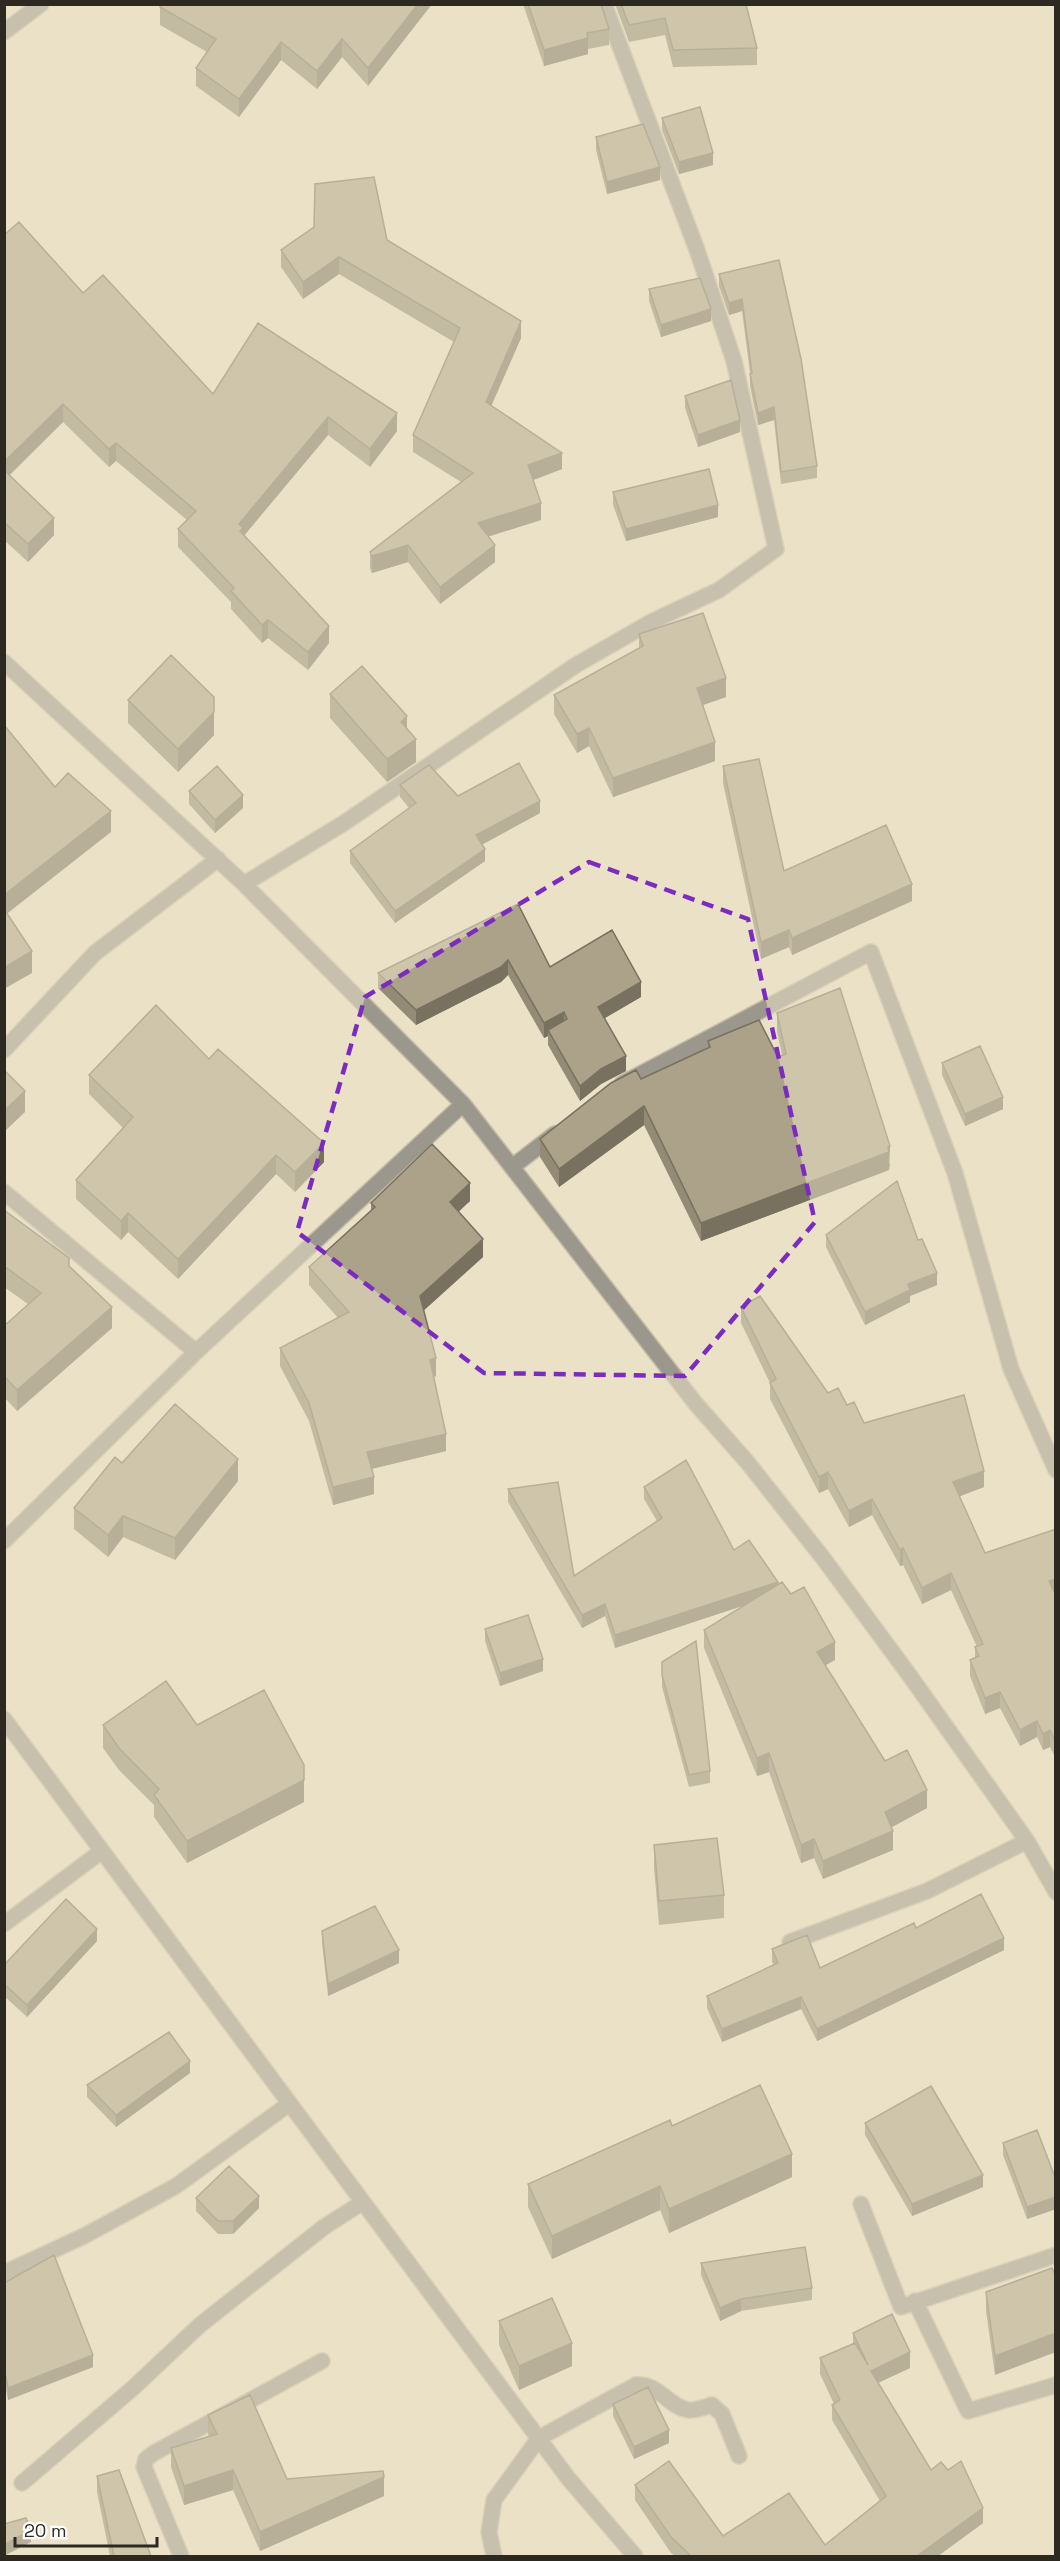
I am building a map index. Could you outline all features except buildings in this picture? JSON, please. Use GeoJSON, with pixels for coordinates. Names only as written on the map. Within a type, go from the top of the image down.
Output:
{"type":"FeatureCollection","features":[{"type":"Feature","properties":{"kind":"street"},"geometry":{"type":"LineString","coordinates":[[4,32],[41,4]]}},
{"type":"Feature","properties":{"kind":"street"},"geometry":{"type":"LineString","coordinates":[[244,884],[344,823],[576,664],[651,622],[718,590],[776,549],[734,361],[697,250],[604,4]]}},
{"type":"Feature","properties":{"kind":"street"},"geometry":{"type":"LineString","coordinates":[[4,662],[244,884],[463,1104],[696,1404],[748,1463],[823,1558],[1027,1841],[1056,1893]]}},
{"type":"Feature","properties":{"kind":"street"},"geometry":{"type":"LineString","coordinates":[[4,1050],[95,953],[218,859]]}},
{"type":"Feature","properties":{"kind":"street"},"geometry":{"type":"LineString","coordinates":[[606,1093],[872,952],[955,1173],[1011,1369],[1056,1470]]}},
{"type":"Feature","properties":{"kind":"street"},"geometry":{"type":"LineString","coordinates":[[4,1541],[196,1352],[463,1104]]}},
{"type":"Feature","properties":{"kind":"street"},"geometry":{"type":"LineString","coordinates":[[512,1167],[569,1123]]}},
{"type":"Feature","properties":{"kind":"street"},"geometry":{"type":"LineString","coordinates":[[4,1192],[196,1352]]}},
{"type":"Feature","properties":{"kind":"street"},"geometry":{"type":"LineString","coordinates":[[4,1719],[568,2478],[635,2556]]}},
{"type":"Feature","properties":{"kind":"street"},"geometry":{"type":"LineString","coordinates":[[786,1944],[927,1891],[1027,1841]]}},
{"type":"Feature","properties":{"kind":"street"},"geometry":{"type":"LineString","coordinates":[[4,1924],[102,1851]]}},
{"type":"Feature","properties":{"kind":"street"},"geometry":{"type":"LineString","coordinates":[[4,2273],[84,2236],[176,2186],[290,2104]]}},
{"type":"Feature","properties":{"kind":"street"},"geometry":{"type":"LineString","coordinates":[[22,2483],[117,2402],[200,2325],[324,2227],[363,2202]]}},
{"type":"Feature","properties":{"kind":"street"},"geometry":{"type":"LineString","coordinates":[[861,2204],[901,2307],[1056,2255]]}},
{"type":"Feature","properties":{"kind":"street"},"geometry":{"type":"LineString","coordinates":[[915,2301],[968,2410],[1056,2385]]}},
{"type":"Feature","properties":{"kind":"street"},"geometry":{"type":"LineString","coordinates":[[181,2556],[144,2467],[146,2459],[322,2361]]}},
{"type":"Feature","properties":{"kind":"street"},"geometry":{"type":"LineString","coordinates":[[494,2556],[489,2532],[494,2500],[539,2438],[636,2385],[645,2384],[689,2410],[712,2405],[722,2414],[739,2456]]}},
{"type":"Feature","properties":{"kind":"highlighted area"},"geometry":{"type":"Polygon","coordinates":[[[589,862],[748,919],[815,1222],[685,1376],[484,1373],[297,1232],[365,997],[589,862]]]}}]}
